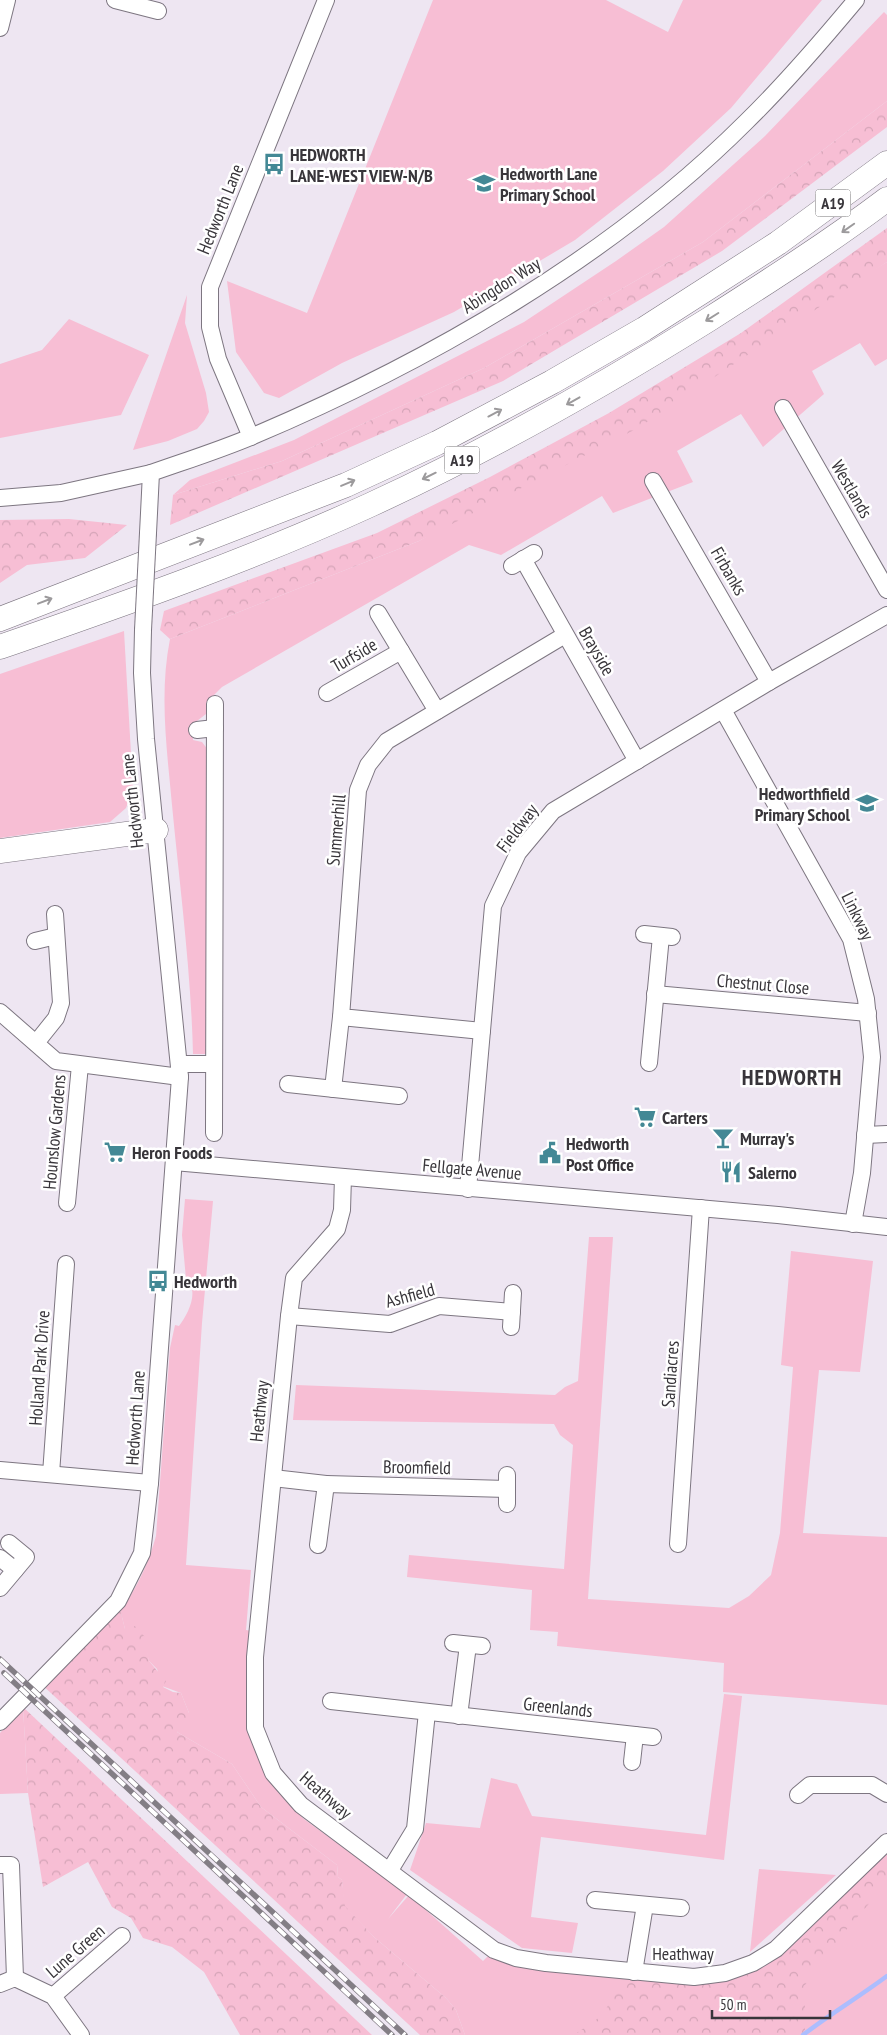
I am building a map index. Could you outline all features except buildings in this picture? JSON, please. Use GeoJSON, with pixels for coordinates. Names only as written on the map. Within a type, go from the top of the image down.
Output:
{"type":"FeatureCollection","features":[{"type":"Feature","properties":{"kind":"highway","name":"A19"},"geometry":{"type":"LineString","coordinates":[[0,618],[346,484],[437,443],[552,382],[644,329],[778,243],[887,163]]}},
{"type":"Feature","properties":{"kind":"highway","name":"A19"},"geometry":{"type":"LineString","coordinates":[[0,647],[235,561],[369,505],[502,440],[642,362],[778,276],[887,199]]}},
{"type":"Feature","properties":{"kind":"highway"},"geometry":{"type":"LineString","coordinates":[[0,653],[43,632]]}},
{"type":"Feature","properties":{"kind":"highway"},"geometry":{"type":"LineString","coordinates":[[0,851],[156,830]]}},
{"type":"Feature","properties":{"kind":"street"},"geometry":{"type":"LineString","coordinates":[[0,28],[8,0]]}},
{"type":"Feature","properties":{"kind":"street"},"geometry":{"type":"LineString","coordinates":[[115,0],[158,11]]}},
{"type":"Feature","properties":{"kind":"street","name":"Hedworth Lane"},"geometry":{"type":"LineString","coordinates":[[251,437],[218,358],[210,327],[210,287],[326,0]]}},
{"type":"Feature","properties":{"kind":"street","name":"Abingdon Way"},"geometry":{"type":"LineString","coordinates":[[0,498],[61,493],[151,473],[251,437],[328,402],[471,327],[552,277],[628,224],[681,182],[745,124],[800,66],[856,0]]}},
{"type":"Feature","properties":{"kind":"street","name":"Westlands"},"geometry":{"type":"LineString","coordinates":[[782,408],[887,590]]}},
{"type":"Feature","properties":{"kind":"street","name":"Hedworth Lane"},"geometry":{"type":"LineString","coordinates":[[0,1722],[118,1601],[142,1553],[150,1483],[179,1071],[142,682],[151,473]]}},
{"type":"Feature","properties":{"kind":"street","name":"Firbanks"},"geometry":{"type":"LineString","coordinates":[[652,482],[770,682]]}},
{"type":"Feature","properties":{"kind":"street","name":"Brayside"},"geometry":{"type":"LineString","coordinates":[[523,559],[637,761]]}},
{"type":"Feature","properties":{"kind":"street","name":"Turfside"},"geometry":{"type":"LineString","coordinates":[[378,613],[437,711]]}},
{"type":"Feature","properties":{"kind":"street","name":"Fieldway"},"geometry":{"type":"LineString","coordinates":[[468,1190],[493,906],[518,853],[553,811],[887,615]]}},
{"type":"Feature","properties":{"kind":"street","name":"Summerhill"},"geometry":{"type":"LineString","coordinates":[[332,1089],[341,1017],[358,790],[368,764],[387,741],[565,635]]}},
{"type":"Feature","properties":{"kind":"street","name":"Turfside"},"geometry":{"type":"LineString","coordinates":[[328,693],[401,651]]}},
{"type":"Feature","properties":{"kind":"street"},"geometry":{"type":"LineString","coordinates":[[214,1133],[215,704]]}},
{"type":"Feature","properties":{"kind":"street","name":"Linkway"},"geometry":{"type":"LineString","coordinates":[[723,710],[851,939],[866,999],[872,1057],[865,1135],[853,1224]]}},
{"type":"Feature","properties":{"kind":"street"},"geometry":{"type":"LineString","coordinates":[[197,730],[215,728]]}},
{"type":"Feature","properties":{"kind":"street"},"geometry":{"type":"LineString","coordinates":[[36,1043],[56,1018],[61,1003],[55,914]]}},
{"type":"Feature","properties":{"kind":"street"},"geometry":{"type":"LineString","coordinates":[[644,934],[667,936],[655,994],[648,1062]]}},
{"type":"Feature","properties":{"kind":"street"},"geometry":{"type":"LineString","coordinates":[[35,940],[56,936]]}},
{"type":"Feature","properties":{"kind":"street","name":"Chestnut Close"},"geometry":{"type":"LineString","coordinates":[[655,994],[868,1013]]}},
{"type":"Feature","properties":{"kind":"street"},"geometry":{"type":"LineString","coordinates":[[0,1012],[56,1061],[80,1065],[179,1071],[214,1064]]}},
{"type":"Feature","properties":{"kind":"street"},"geometry":{"type":"LineString","coordinates":[[341,1017],[482,1031]]}},
{"type":"Feature","properties":{"kind":"street","name":"Hounslow Gardens"},"geometry":{"type":"LineString","coordinates":[[67,1203],[80,1065]]}},
{"type":"Feature","properties":{"kind":"street"},"geometry":{"type":"LineString","coordinates":[[288,1084],[399,1096]]}},
{"type":"Feature","properties":{"kind":"street"},"geometry":{"type":"LineString","coordinates":[[865,1135],[887,1134]]}},
{"type":"Feature","properties":{"kind":"street","name":"Fellgate Avenue"},"geometry":{"type":"LineString","coordinates":[[174,1162],[468,1190],[701,1208],[887,1227]]}},
{"type":"Feature","properties":{"kind":"street","name":"Heathway"},"geometry":{"type":"LineString","coordinates":[[343,1177],[342,1210],[338,1229],[294,1278],[289,1316],[255,1657],[255,1728],[272,1773],[301,1805],[494,1950],[516,1958],[546,1963],[694,1977],[725,1973],[764,1958],[799,1929],[887,1842]]}},
{"type":"Feature","properties":{"kind":"street","name":"Sandiacres"},"geometry":{"type":"LineString","coordinates":[[678,1544],[701,1208]]}},
{"type":"Feature","properties":{"kind":"street","name":"Holland Park Drive"},"geometry":{"type":"LineString","coordinates":[[51,1474],[66,1264]]}},
{"type":"Feature","properties":{"kind":"street","name":"Ashfield"},"geometry":{"type":"LineString","coordinates":[[289,1316],[390,1324],[439,1306],[511,1320],[513,1293]]}},
{"type":"Feature","properties":{"kind":"street"},"geometry":{"type":"LineString","coordinates":[[0,1470],[150,1483]]}},
{"type":"Feature","properties":{"kind":"street","name":"Broomfield"},"geometry":{"type":"LineString","coordinates":[[273,1478],[326,1484],[507,1489]]}},
{"type":"Feature","properties":{"kind":"street"},"geometry":{"type":"LineString","coordinates":[[318,1545],[326,1484]]}},
{"type":"Feature","properties":{"kind":"street"},"geometry":{"type":"LineString","coordinates":[[0,1588],[26,1558],[9,1543]]}},
{"type":"Feature","properties":{"kind":"street"},"geometry":{"type":"LineString","coordinates":[[0,1558],[15,1570]]}},
{"type":"Feature","properties":{"kind":"street"},"geometry":{"type":"LineString","coordinates":[[459,1716],[468,1645]]}},
{"type":"Feature","properties":{"kind":"street","name":"Greenlands"},"geometry":{"type":"LineString","coordinates":[[341,1697],[427,1712],[653,1737]]}},
{"type":"Feature","properties":{"kind":"street"},"geometry":{"type":"LineString","coordinates":[[390,1870],[415,1829],[427,1712]]}},
{"type":"Feature","properties":{"kind":"street"},"geometry":{"type":"LineString","coordinates":[[632,1762],[635,1735]]}},
{"type":"Feature","properties":{"kind":"street"},"geometry":{"type":"LineString","coordinates":[[798,1795],[810,1785],[872,1785],[887,1794]]}},
{"type":"Feature","properties":{"kind":"street"},"geometry":{"type":"LineString","coordinates":[[0,1865],[11,1865],[15,1978]]}},
{"type":"Feature","properties":{"kind":"street"},"geometry":{"type":"LineString","coordinates":[[595,1900],[681,1908]]}},
{"type":"Feature","properties":{"kind":"street"},"geometry":{"type":"LineString","coordinates":[[634,1972],[645,1905]]}},
{"type":"Feature","properties":{"kind":"street","name":"Lune Green"},"geometry":{"type":"LineString","coordinates":[[54,1996],[122,1936]]}},
{"type":"Feature","properties":{"kind":"street"},"geometry":{"type":"LineString","coordinates":[[0,1984],[15,1978],[54,1996],[81,2035]]}},
{"type":"Feature","properties":{"kind":"green space","name":"Hedworth Lane Primary School"},"geometry":{"type":"Polygon","coordinates":[[[433,0],[606,0],[668,32],[683,0],[822,0],[731,108],[663,171],[575,240],[454,312],[342,363],[279,398],[264,393],[236,352],[227,281],[307,313],[433,0]]]}},
{"type":"Feature","properties":{"kind":"green space"},"geometry":{"type":"Polygon","coordinates":[[[884,12],[887,15],[887,101],[703,242],[484,368],[282,461],[173,495],[190,480],[294,440],[524,322],[616,261],[664,227],[765,136],[884,12]]]}},
{"type":"Feature","properties":{"kind":"green space"},"geometry":{"type":"Polygon","coordinates":[[[887,101],[887,127],[722,251],[503,381],[170,525],[173,495],[282,461],[484,368],[703,242],[887,101]]]}},
{"type":"Feature","properties":{"kind":"green space"},"geometry":{"type":"Polygon","coordinates":[[[887,228],[887,262],[638,428],[419,541],[170,639],[160,630],[164,611],[377,533],[490,477],[609,413],[741,333],[887,228]]]}},
{"type":"Feature","properties":{"kind":"green space"},"geometry":{"type":"Polygon","coordinates":[[[887,262],[887,359],[875,366],[860,343],[812,371],[824,394],[763,447],[741,414],[677,451],[693,482],[613,513],[602,496],[501,555],[469,545],[222,687],[206,703],[206,714],[193,724],[193,740],[202,742],[208,750],[210,1037],[206,1054],[193,1054],[188,961],[165,722],[165,680],[170,639],[419,541],[887,262]]]}},
{"type":"Feature","properties":{"kind":"green space"},"geometry":{"type":"Polygon","coordinates":[[[187,295],[185,323],[206,393],[209,412],[197,429],[168,441],[133,450],[187,295]]]}},
{"type":"Feature","properties":{"kind":"green space"},"geometry":{"type":"Polygon","coordinates":[[[69,319],[149,355],[121,415],[0,438],[0,364],[42,350],[69,319]]]}},
{"type":"Feature","properties":{"kind":"green space"},"geometry":{"type":"Polygon","coordinates":[[[69,519],[127,525],[85,558],[27,565],[0,583],[0,520],[69,519]]]}},
{"type":"Feature","properties":{"kind":"green space"},"geometry":{"type":"Polygon","coordinates":[[[124,631],[133,789],[126,808],[110,822],[0,838],[0,674],[124,631]]]}},
{"type":"Feature","properties":{"kind":"green space"},"geometry":{"type":"Polygon","coordinates":[[[185,1199],[213,1201],[202,1323],[186,1565],[251,1570],[246,1630],[258,1632],[255,1728],[278,1792],[304,1819],[407,1894],[388,1919],[409,1895],[483,1961],[494,1950],[634,1972],[740,1968],[887,1849],[887,2035],[465,2035],[456,2010],[446,1998],[374,1937],[344,1906],[342,1880],[338,1877],[337,1865],[261,1807],[232,1764],[177,1732],[189,1713],[181,1693],[162,1686],[157,1669],[149,1661],[145,1645],[125,1629],[118,1601],[126,1603],[131,1595],[144,1571],[156,1536],[170,1348],[175,1325],[179,1326],[182,1321],[189,1309],[192,1296],[190,1284],[186,1279],[182,1235],[185,1199]]]}},
{"type":"Feature","properties":{"kind":"green space"},"geometry":{"type":"Polygon","coordinates":[[[589,1237],[613,1237],[588,1599],[729,1608],[749,1596],[771,1575],[780,1533],[793,1367],[781,1365],[791,1251],[873,1261],[860,1372],[819,1370],[803,1533],[887,1537],[887,1705],[723,1692],[724,1663],[557,1646],[558,1632],[530,1630],[532,1590],[407,1577],[409,1555],[564,1569],[573,1445],[560,1435],[554,1424],[293,1420],[296,1385],[555,1395],[565,1387],[578,1381],[589,1237]]]}},
{"type":"Feature","properties":{"kind":"green space"},"geometry":{"type":"Polygon","coordinates":[[[118,1601],[125,1629],[135,1626],[145,1637],[149,1661],[166,1681],[163,1687],[173,1692],[181,1693],[189,1713],[189,1724],[177,1732],[232,1764],[261,1807],[337,1865],[338,1877],[342,1880],[345,1906],[374,1937],[446,1998],[456,2010],[465,2035],[420,2035],[39,1682],[118,1601]]]}},
{"type":"Feature","properties":{"kind":"green space"},"geometry":{"type":"Polygon","coordinates":[[[724,1694],[742,1696],[724,1860],[541,1837],[531,1917],[578,1923],[572,1953],[522,1948],[410,1870],[426,1823],[480,1828],[491,1778],[517,1784],[532,1816],[706,1835],[724,1694]]]}},
{"type":"Feature","properties":{"kind":"green space"},"geometry":{"type":"Polygon","coordinates":[[[23,1707],[28,1793],[0,1794],[0,1733],[23,1707]]]}},
{"type":"Feature","properties":{"kind":"green space"},"geometry":{"type":"Polygon","coordinates":[[[23,1707],[372,2035],[240,2035],[204,1972],[172,1947],[143,1938],[131,1918],[112,1907],[88,1862],[43,1887],[28,1793],[23,1707]]]}},
{"type":"Feature","properties":{"kind":"green space"},"geometry":{"type":"Polygon","coordinates":[[[887,1850],[887,1883],[847,1929],[805,1985],[805,2035],[574,2035],[601,2016],[613,1998],[618,1982],[634,1972],[767,1966],[788,1951],[887,1850]]]}},
{"type":"Feature","properties":{"kind":"green space"},"geometry":{"type":"Polygon","coordinates":[[[759,1869],[836,1875],[750,1952],[759,1869]]]}},
{"type":"Feature","properties":{"kind":"waterway"},"geometry":{"type":"LineString","coordinates":[[803,2035],[887,1976]]}},
{"type":"Feature","properties":{"kind":"railway"},"geometry":{"type":"LineString","coordinates":[[0,1659],[405,2035]]}},
{"type":"Feature","properties":{"kind":"railway"},"geometry":{"type":"LineString","coordinates":[[4,1673],[392,2035]]}},
{"type":"Feature","properties":{"kind":"place","name":"HEDWORTH LANE-WEST VIEW-N/B"},"geometry":{"type":"Point","coordinates":[274,164]}},
{"type":"Feature","properties":{"kind":"place","name":"Hedworth Lane Primary School"},"geometry":{"type":"Point","coordinates":[484,183]}},
{"type":"Feature","properties":{"kind":"place","name":"Hedworthfield Primary School"},"geometry":{"type":"Point","coordinates":[867,803]}},
{"type":"Feature","properties":{"kind":"place","name":"Carters"},"geometry":{"type":"Point","coordinates":[645,1117]}},
{"type":"Feature","properties":{"kind":"place","name":"Murray's"},"geometry":{"type":"Point","coordinates":[723,1138]}},
{"type":"Feature","properties":{"kind":"place","name":"Heron Foods"},"geometry":{"type":"Point","coordinates":[115,1152]}},
{"type":"Feature","properties":{"kind":"place","name":"Hedworth Post Office"},"geometry":{"type":"Point","coordinates":[550,1153]}},
{"type":"Feature","properties":{"kind":"place","name":"Salerno"},"geometry":{"type":"Point","coordinates":[731,1172]}},
{"type":"Feature","properties":{"kind":"place","name":"Hedworth"},"geometry":{"type":"Point","coordinates":[158,1281]}},
{"type":"Feature","properties":{"kind":"district","name":"HEDWORTH"},"geometry":{"type":"Point","coordinates":[792,1077]}}]}
